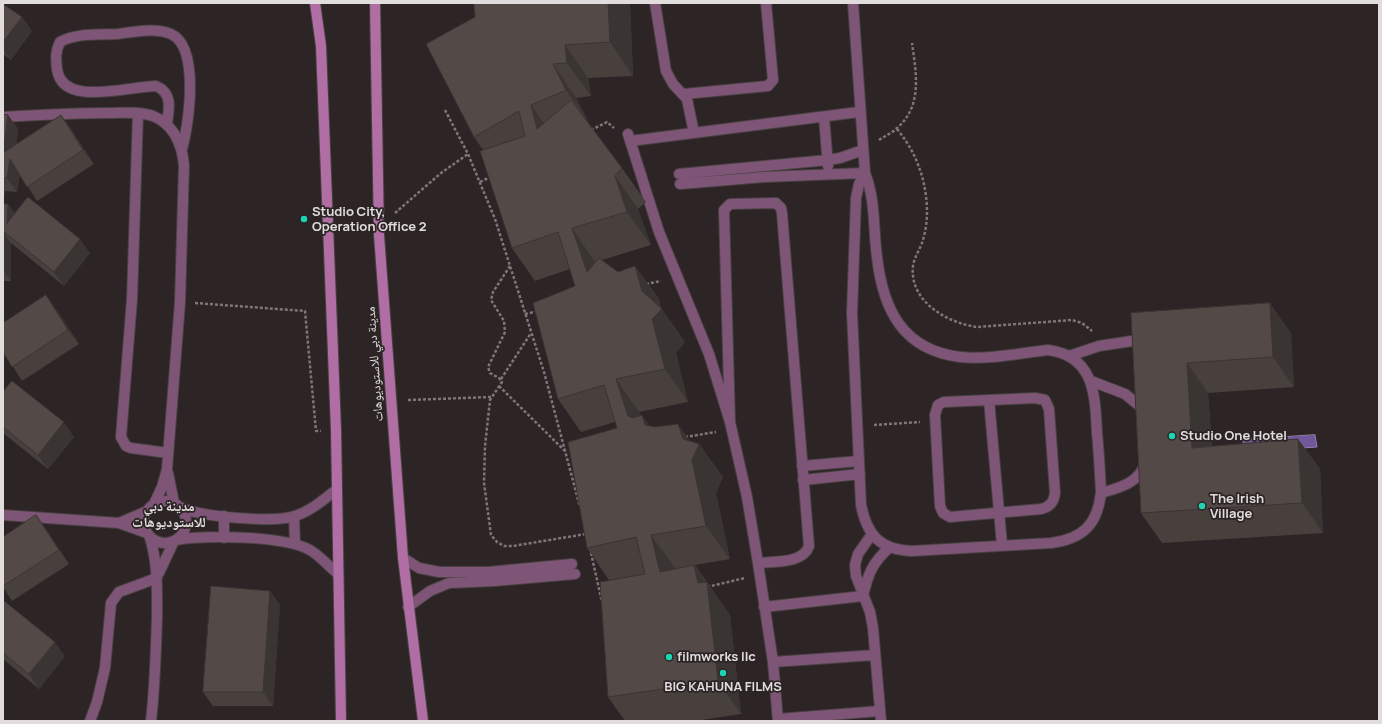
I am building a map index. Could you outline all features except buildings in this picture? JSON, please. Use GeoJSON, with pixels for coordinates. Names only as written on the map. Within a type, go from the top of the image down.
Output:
{"type":"FeatureCollection","features":[{"type":"Feature","properties":{"kind":"street"},"geometry":{"type":"LineString","coordinates":[[315,3],[321,46],[336,430],[337,573],[341,721]]}},
{"type":"Feature","properties":{"kind":"street","name":"مدينة دبي للاستوديوهات"},"geometry":{"type":"LineString","coordinates":[[375,3],[379,234],[403,558],[423,721]]}},
{"type":"Feature","properties":{"kind":"street"},"geometry":{"type":"LineString","coordinates":[[655,3],[666,71],[673,84],[684,94],[689,105],[694,133]]}},
{"type":"Feature","properties":{"kind":"street"},"geometry":{"type":"LineString","coordinates":[[684,94],[771,85],[773,80],[766,3]]}},
{"type":"Feature","properties":{"kind":"street"},"geometry":{"type":"LineString","coordinates":[[853,3],[864,173],[872,199],[877,258],[882,292],[889,309],[898,324],[911,337],[926,347],[943,354],[961,357],[979,357],[1048,350],[1059,351],[1070,356],[1082,366],[1091,381],[1095,397],[1101,493],[1100,505],[1095,518],[1087,528],[1077,536],[1064,541],[912,551],[890,547],[880,542],[872,534],[864,520],[859,461],[852,313],[856,198],[859,184],[864,173]]}},
{"type":"Feature","properties":{"kind":"street"},"geometry":{"type":"LineString","coordinates":[[167,124],[169,101],[167,94],[156,86],[86,92],[78,92],[69,89],[62,83],[58,76],[55,55],[60,42],[73,38],[147,31],[161,31],[172,34],[180,42],[186,52],[190,89],[188,129],[182,149]]}},
{"type":"Feature","properties":{"kind":"street"},"geometry":{"type":"LineString","coordinates":[[859,112],[694,133],[629,137],[659,232],[709,354],[731,425],[747,498],[760,575],[773,662],[778,720],[881,716],[872,624],[856,576],[855,565],[858,554],[872,534]]}},
{"type":"Feature","properties":{"kind":"street"},"geometry":{"type":"LineString","coordinates":[[3,117],[70,113],[138,113],[154,116],[167,124],[176,135],[182,149],[184,165],[180,302],[167,469],[162,487],[144,518],[156,557],[158,578],[156,670],[151,721]]}},
{"type":"Feature","properties":{"kind":"street"},"geometry":{"type":"LineString","coordinates":[[138,113],[132,299],[121,437],[126,446],[131,448],[168,452]]}},
{"type":"Feature","properties":{"kind":"street"},"geometry":{"type":"LineString","coordinates":[[824,117],[828,174]]}},
{"type":"Feature","properties":{"kind":"street"},"geometry":{"type":"LineString","coordinates":[[862,150],[840,158],[828,160],[679,179],[864,173]]}},
{"type":"Feature","properties":{"kind":"street"},"geometry":{"type":"LineString","coordinates":[[731,425],[724,210],[730,204],[776,204],[781,208],[782,212],[809,546],[807,552],[798,558],[758,563]]}},
{"type":"Feature","properties":{"kind":"street"},"geometry":{"type":"LineString","coordinates":[[1070,356],[1099,346],[1153,338]]}},
{"type":"Feature","properties":{"kind":"street"},"geometry":{"type":"LineString","coordinates":[[1091,381],[1133,398],[1141,407],[1142,422]]}},
{"type":"Feature","properties":{"kind":"street"},"geometry":{"type":"LineString","coordinates":[[1040,398],[1045,400],[1049,409],[1055,493],[1053,502],[1041,509],[950,517],[943,513],[940,506],[935,421],[936,408],[941,403],[989,400],[1040,398]]}},
{"type":"Feature","properties":{"kind":"street"},"geometry":{"type":"LineString","coordinates":[[989,400],[1002,546]]}},
{"type":"Feature","properties":{"kind":"street"},"geometry":{"type":"LineString","coordinates":[[1101,493],[1125,486],[1136,478],[1145,465],[1145,453]]}},
{"type":"Feature","properties":{"kind":"street"},"geometry":{"type":"LineString","coordinates":[[802,466],[859,461]]}},
{"type":"Feature","properties":{"kind":"street"},"geometry":{"type":"LineString","coordinates":[[90,721],[97,702],[105,668],[111,603],[119,592],[158,578],[175,540],[181,535],[185,528],[184,514],[177,505],[167,469]]}},
{"type":"Feature","properties":{"kind":"street"},"geometry":{"type":"LineString","coordinates":[[803,480],[860,474]]}},
{"type":"Feature","properties":{"kind":"street"},"geometry":{"type":"LineString","coordinates":[[119,523],[160,501],[177,505],[201,514],[280,519],[294,516],[313,507],[336,490]]}},
{"type":"Feature","properties":{"kind":"street"},"geometry":{"type":"LineString","coordinates":[[3,515],[119,523],[148,535],[161,543],[198,536],[279,541],[295,544],[308,549],[337,573]]}},
{"type":"Feature","properties":{"kind":"street"},"geometry":{"type":"LineString","coordinates":[[224,516],[224,538]]}},
{"type":"Feature","properties":{"kind":"street"},"geometry":{"type":"LineString","coordinates":[[294,516],[295,544]]}},
{"type":"Feature","properties":{"kind":"street"},"geometry":{"type":"LineString","coordinates":[[863,596],[875,561],[890,547]]}},
{"type":"Feature","properties":{"kind":"street"},"geometry":{"type":"LineString","coordinates":[[403,558],[419,568],[439,572],[488,572],[572,564]]}},
{"type":"Feature","properties":{"kind":"street"},"geometry":{"type":"LineString","coordinates":[[408,607],[430,590],[449,583],[494,581],[575,574]]}},
{"type":"Feature","properties":{"kind":"street"},"geometry":{"type":"LineString","coordinates":[[764,606],[863,596]]}},
{"type":"Feature","properties":{"kind":"street"},"geometry":{"type":"LineString","coordinates":[[773,662],[875,655]]}},
{"type":"Feature","properties":{"kind":"path"},"geometry":{"type":"LineString","coordinates":[[862,150],[897,129],[910,112],[916,92],[917,81],[912,43]]}},
{"type":"Feature","properties":{"kind":"path"},"geometry":{"type":"LineString","coordinates":[[446,110],[468,154],[495,219],[531,333],[566,452],[581,512]]}},
{"type":"Feature","properties":{"kind":"path"},"geometry":{"type":"LineString","coordinates":[[588,131],[607,122],[629,137]]}},
{"type":"Feature","properties":{"kind":"path"},"geometry":{"type":"LineString","coordinates":[[897,129],[906,139],[914,154],[924,182],[927,214],[925,232],[914,265],[913,275],[917,289],[929,306],[950,320],[977,327],[1072,320],[1082,323],[1090,328],[1096,336],[1099,346]]}},
{"type":"Feature","properties":{"kind":"path"},"geometry":{"type":"LineString","coordinates":[[379,234],[392,216],[415,194],[468,154]]}},
{"type":"Feature","properties":{"kind":"path"},"geometry":{"type":"LineString","coordinates":[[480,182],[494,175]]}},
{"type":"Feature","properties":{"kind":"path"},"geometry":{"type":"LineString","coordinates":[[501,379],[490,373],[488,370],[489,364],[505,332],[505,327],[491,300],[493,292],[510,266]]}},
{"type":"Feature","properties":{"kind":"path"},"geometry":{"type":"LineString","coordinates":[[642,286],[677,277]]}},
{"type":"Feature","properties":{"kind":"path"},"geometry":{"type":"LineString","coordinates":[[180,302],[305,311],[316,431],[336,430]]}},
{"type":"Feature","properties":{"kind":"path"},"geometry":{"type":"LineString","coordinates":[[525,314],[540,310]]}},
{"type":"Feature","properties":{"kind":"path"},"geometry":{"type":"LineString","coordinates":[[531,333],[501,379],[500,386],[491,397],[484,464],[484,489],[491,535],[497,542],[504,546],[513,546],[587,534]]}},
{"type":"Feature","properties":{"kind":"path"},"geometry":{"type":"LineString","coordinates":[[500,386],[566,452]]}},
{"type":"Feature","properties":{"kind":"path"},"geometry":{"type":"LineString","coordinates":[[391,401],[491,397]]}},
{"type":"Feature","properties":{"kind":"path"},"geometry":{"type":"LineString","coordinates":[[858,427],[935,421]]}},
{"type":"Feature","properties":{"kind":"path"},"geometry":{"type":"LineString","coordinates":[[680,438],[731,425]]}},
{"type":"Feature","properties":{"kind":"path"},"geometry":{"type":"LineString","coordinates":[[568,461],[576,459]]}},
{"type":"Feature","properties":{"kind":"path"},"geometry":{"type":"LineString","coordinates":[[585,527],[588,540]]}},
{"type":"Feature","properties":{"kind":"path"},"geometry":{"type":"LineString","coordinates":[[590,546],[603,609]]}},
{"type":"Feature","properties":{"kind":"path"},"geometry":{"type":"LineString","coordinates":[[702,588],[760,575]]}},
{"type":"Feature","properties":{"kind":"shaded area"},"geometry":{"type":"Polygon","coordinates":[[[1315,435],[1317,447],[1244,452],[1243,440],[1315,435]]]}},
{"type":"Feature","properties":{"kind":"place","name":"Studio City, Operation Office 2"},"geometry":{"type":"Point","coordinates":[304,219]}},
{"type":"Feature","properties":{"kind":"place","name":"Studio One Hotel"},"geometry":{"type":"Point","coordinates":[1172,436]}},
{"type":"Feature","properties":{"kind":"place","name":"The Irish Village"},"geometry":{"type":"Point","coordinates":[1202,506]}},
{"type":"Feature","properties":{"kind":"place","name":"filmworks llc"},"geometry":{"type":"Point","coordinates":[669,657]}},
{"type":"Feature","properties":{"kind":"place","name":"BIG KAHUNA FILMS"},"geometry":{"type":"Point","coordinates":[723,673]}},
{"type":"Feature","properties":{"kind":"district","name":"مدينة دبي للاستوديوهات"},"geometry":{"type":"Point","coordinates":[169,516]}}]}
